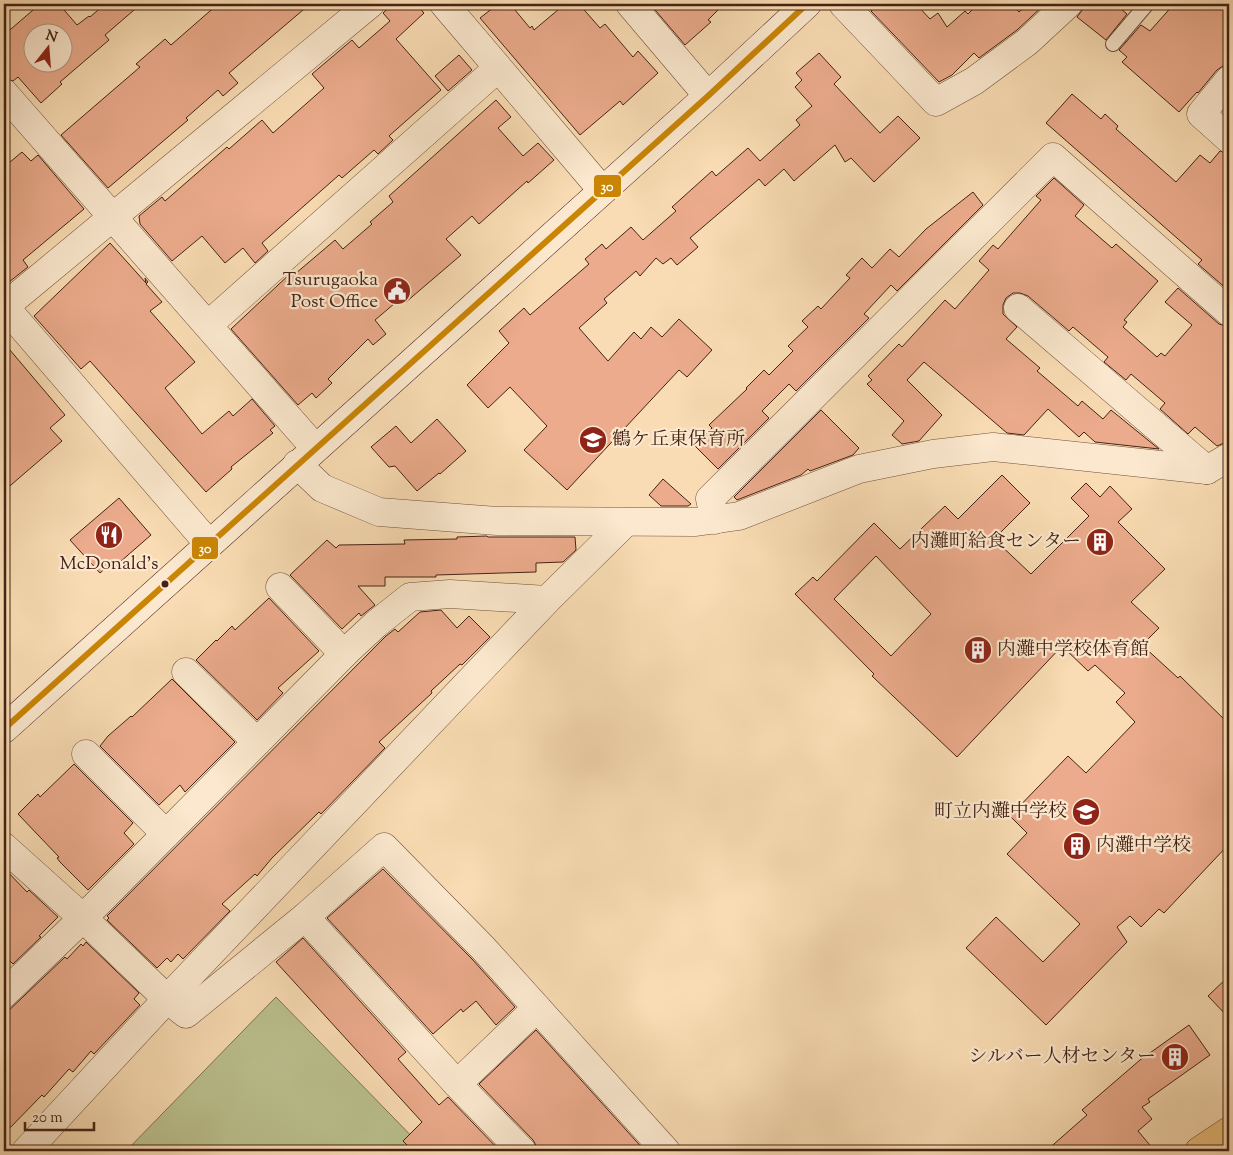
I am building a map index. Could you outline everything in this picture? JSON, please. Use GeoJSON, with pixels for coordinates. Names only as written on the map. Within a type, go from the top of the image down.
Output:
{"type":"FeatureCollection","features":[{"type":"Feature","properties":{"kind":"main road"},"geometry":{"type":"LineString","coordinates":[[1199,1151],[1229,1131]]}},
{"type":"Feature","properties":{"kind":"street"},"geometry":{"type":"LineString","coordinates":[[209,544],[4,307],[370,4]]}},
{"type":"Feature","properties":{"kind":"street"},"geometry":{"type":"LineString","coordinates":[[444,4],[602,190]]}},
{"type":"Feature","properties":{"kind":"street"},"geometry":{"type":"LineString","coordinates":[[630,4],[708,96]]}},
{"type":"Feature","properties":{"kind":"street"},"geometry":{"type":"LineString","coordinates":[[4,729],[708,96],[807,4]]}},
{"type":"Feature","properties":{"kind":"street"},"geometry":{"type":"LineString","coordinates":[[843,4],[936,102],[974,81],[1027,42],[1068,4]]}},
{"type":"Feature","properties":{"kind":"street"},"geometry":{"type":"LineString","coordinates":[[208,325],[498,68]]}},
{"type":"Feature","properties":{"kind":"street"},"geometry":{"type":"LineString","coordinates":[[1229,80],[1201,114],[1229,139]]}},
{"type":"Feature","properties":{"kind":"street"},"geometry":{"type":"LineString","coordinates":[[4,93],[208,325],[306,456],[322,488],[379,512],[497,521],[696,522],[715,520],[739,516],[858,469],[933,454],[993,446],[1218,464]]}},
{"type":"Feature","properties":{"kind":"street"},"geometry":{"type":"LineString","coordinates":[[715,520],[710,499],[1053,157],[1229,312]]}},
{"type":"Feature","properties":{"kind":"street"},"geometry":{"type":"LineString","coordinates":[[1018,308],[1218,464]]}},
{"type":"Feature","properties":{"kind":"street"},"geometry":{"type":"LineString","coordinates":[[26,1151],[167,999],[547,600],[626,522]]}},
{"type":"Feature","properties":{"kind":"street"},"geometry":{"type":"LineString","coordinates":[[280,586],[344,654]]}},
{"type":"Feature","properties":{"kind":"street"},"geometry":{"type":"LineString","coordinates":[[4,994],[83,918],[344,654],[376,624],[410,597],[450,594],[547,600]]}},
{"type":"Feature","properties":{"kind":"street"},"geometry":{"type":"LineString","coordinates":[[186,672],[257,742]]}},
{"type":"Feature","properties":{"kind":"street"},"geometry":{"type":"LineString","coordinates":[[86,754],[166,834]]}},
{"type":"Feature","properties":{"kind":"street"},"geometry":{"type":"LineString","coordinates":[[4,846],[83,918],[167,999],[186,1014],[304,917],[384,847],[483,948],[666,1151]]}},
{"type":"Feature","properties":{"kind":"street"},"geometry":{"type":"LineString","coordinates":[[304,917],[457,1084],[522,1151]]}},
{"type":"Feature","properties":{"kind":"street"},"geometry":{"type":"LineString","coordinates":[[457,1084],[537,1008]]}},
{"type":"Feature","properties":{"kind":"lane"},"geometry":{"type":"LineString","coordinates":[[1113,44],[1147,4]]}},
{"type":"Feature","properties":{"kind":"green space"},"geometry":{"type":"Polygon","coordinates":[[[276,997],[426,1151],[126,1151],[276,997]]]}},
{"type":"Feature","properties":{"kind":"building"},"geometry":{"type":"Polygon","coordinates":[[[40,4],[59,4],[77,25],[105,4],[141,4],[105,35],[109,40],[72,72],[72,22],[22,22],[22,72],[72,72],[60,82],[62,84],[41,103],[18,77],[13,81],[4,78],[4,35],[40,4]]]}},
{"type":"Feature","properties":{"kind":"building"},"geometry":{"type":"Polygon","coordinates":[[[218,4],[310,4],[229,73],[238,83],[223,96],[218,90],[186,118],[188,120],[108,188],[61,135],[140,67],[136,64],[165,39],[171,45],[218,4]]]}},
{"type":"Feature","properties":{"kind":"building"},"geometry":{"type":"Polygon","coordinates":[[[393,4],[416,4],[424,13],[396,39],[441,90],[389,136],[393,140],[378,154],[374,150],[342,178],[339,175],[262,243],[268,251],[255,263],[243,248],[225,263],[202,236],[172,261],[140,224],[139,216],[162,197],[165,201],[227,147],[229,149],[262,120],[273,133],[324,88],[312,74],[352,40],[359,48],[390,21],[383,13],[393,4]]]}},
{"type":"Feature","properties":{"kind":"building"},"geometry":{"type":"Polygon","coordinates":[[[498,4],[510,4],[530,28],[532,26],[534,30],[565,4],[579,4],[600,28],[605,24],[633,57],[638,51],[658,73],[623,105],[620,101],[580,135],[480,18],[498,4]]]}},
{"type":"Feature","properties":{"kind":"building"},"geometry":{"type":"Polygon","coordinates":[[[650,4],[724,4],[708,20],[711,22],[685,45],[650,4]]]}},
{"type":"Feature","properties":{"kind":"building"},"geometry":{"type":"Polygon","coordinates":[[[879,4],[916,4],[930,19],[938,13],[947,27],[965,11],[968,14],[978,4],[1011,4],[1019,12],[1028,4],[1045,4],[1017,30],[979,58],[974,53],[952,75],[939,82],[871,11],[879,4]]]}},
{"type":"Feature","properties":{"kind":"building"},"geometry":{"type":"Polygon","coordinates":[[[1083,4],[1115,4],[1127,14],[1106,40],[1077,17],[1083,9],[1083,4]]]}},
{"type":"Feature","properties":{"kind":"building"},"geometry":{"type":"Polygon","coordinates":[[[1174,4],[1221,4],[1229,11],[1229,65],[1217,70],[1179,112],[1122,62],[1127,57],[1119,50],[1141,25],[1150,31],[1174,4]]]}},
{"type":"Feature","properties":{"kind":"building"},"geometry":{"type":"Polygon","coordinates":[[[819,53],[841,77],[834,84],[880,133],[898,116],[920,138],[874,182],[851,158],[845,162],[835,145],[794,181],[784,169],[765,186],[759,179],[690,238],[698,247],[677,265],[671,258],[663,264],[656,258],[640,276],[636,271],[604,299],[607,303],[579,328],[608,361],[634,332],[641,339],[651,327],[662,337],[679,319],[712,350],[687,377],[679,370],[567,490],[524,450],[547,426],[510,387],[488,408],[467,385],[509,343],[499,331],[524,308],[530,315],[589,264],[585,259],[602,244],[606,249],[631,227],[643,240],[676,211],[672,207],[712,171],[716,176],[748,148],[760,161],[800,125],[796,120],[812,106],[795,87],[802,80],[796,73],[819,53]]]}},
{"type":"Feature","properties":{"kind":"building"},"geometry":{"type":"Polygon","coordinates":[[[459,55],[472,70],[448,91],[435,76],[459,55]]]}},
{"type":"Feature","properties":{"kind":"building"},"geometry":{"type":"Polygon","coordinates":[[[1072,94],[1101,119],[1105,114],[1118,126],[1116,129],[1176,182],[1200,155],[1210,163],[1220,151],[1229,154],[1229,291],[1198,264],[1202,260],[1046,123],[1072,94]]]}},
{"type":"Feature","properties":{"kind":"building"},"geometry":{"type":"Polygon","coordinates":[[[496,100],[511,117],[498,128],[523,156],[538,143],[554,160],[528,183],[527,181],[479,224],[472,216],[446,239],[461,255],[406,302],[401,298],[375,320],[386,334],[373,345],[368,339],[328,379],[332,383],[316,398],[312,393],[298,405],[231,329],[293,271],[295,274],[335,240],[343,249],[372,224],[370,222],[393,202],[389,196],[496,100]]]}},
{"type":"Feature","properties":{"kind":"building"},"geometry":{"type":"Polygon","coordinates":[[[22,152],[31,161],[38,155],[84,209],[23,260],[28,267],[4,286],[4,167],[22,152]]]}},
{"type":"Feature","properties":{"kind":"building"},"geometry":{"type":"Polygon","coordinates":[[[1054,178],[1084,205],[1075,216],[1112,248],[1116,244],[1158,281],[1124,320],[1127,322],[1123,327],[1157,357],[1161,353],[1165,356],[1192,325],[1165,302],[1178,288],[1219,324],[1229,327],[1229,441],[1217,446],[1195,427],[1188,434],[1160,409],[1165,403],[1131,374],[1126,380],[1104,362],[1108,357],[1073,327],[1069,331],[1028,296],[1020,293],[1013,293],[1006,298],[1003,305],[1003,314],[1017,327],[1006,339],[1040,368],[1037,371],[1078,406],[1082,401],[1103,419],[1111,410],[1159,449],[1095,442],[1084,432],[1079,437],[1048,409],[1024,435],[1007,433],[924,362],[907,380],[942,415],[919,441],[902,444],[892,435],[904,421],[867,384],[872,380],[868,376],[899,344],[902,347],[945,300],[955,309],[989,270],[979,261],[993,245],[998,249],[1041,200],[1036,196],[1054,178]]]}},
{"type":"Feature","properties":{"kind":"building"},"geometry":{"type":"Polygon","coordinates":[[[973,192],[983,205],[897,291],[891,285],[864,314],[869,318],[796,391],[789,384],[762,411],[769,418],[718,469],[694,445],[712,428],[709,425],[764,370],[769,375],[793,351],[788,346],[808,327],[802,321],[818,306],[821,309],[850,278],[846,275],[862,258],[872,268],[890,249],[899,257],[926,229],[973,192]]]}},
{"type":"Feature","properties":{"kind":"building"},"geometry":{"type":"Polygon","coordinates":[[[110,243],[146,283],[145,278],[148,282],[146,284],[162,302],[150,311],[195,362],[165,388],[202,434],[229,411],[233,416],[252,399],[275,426],[270,430],[273,433],[231,467],[232,469],[206,492],[90,361],[81,369],[34,316],[110,243]]]}},
{"type":"Feature","properties":{"kind":"building"},"geometry":{"type":"Polygon","coordinates":[[[4,343],[65,415],[50,428],[62,441],[4,491],[4,343]]]}},
{"type":"Feature","properties":{"kind":"building"},"geometry":{"type":"Polygon","coordinates":[[[821,410],[859,448],[853,455],[810,471],[808,469],[801,475],[737,500],[734,497],[821,410]]]}},
{"type":"Feature","properties":{"kind":"building"},"geometry":{"type":"Polygon","coordinates":[[[437,419],[466,451],[417,491],[395,466],[389,467],[371,447],[396,426],[411,443],[437,419]]]}},
{"type":"Feature","properties":{"kind":"building"},"geometry":{"type":"Polygon","coordinates":[[[1002,475],[1030,503],[994,539],[1031,574],[1089,516],[1071,498],[1086,483],[1100,497],[1110,486],[1132,509],[1118,522],[1165,569],[1131,602],[1159,628],[1142,645],[1178,678],[1180,676],[1229,724],[1229,844],[1164,913],[1159,909],[1141,927],[1130,916],[1117,927],[1127,942],[1046,1025],[966,948],[996,917],[1043,962],[1080,924],[1007,854],[1027,833],[1010,816],[1068,756],[1086,773],[1135,722],[1116,702],[1125,693],[1095,665],[1088,671],[1062,646],[957,757],[872,676],[874,674],[795,594],[813,577],[817,581],[874,523],[900,549],[945,506],[958,519],[1002,475]],[[876,556],[834,599],[891,656],[931,614],[876,556]]]}},
{"type":"Feature","properties":{"kind":"building"},"geometry":{"type":"Polygon","coordinates":[[[663,479],[691,504],[688,506],[661,506],[649,495],[663,479]]]}},
{"type":"Feature","properties":{"kind":"building"},"geometry":{"type":"Polygon","coordinates":[[[119,498],[151,535],[112,569],[109,565],[100,573],[70,540],[119,498]]]}},
{"type":"Feature","properties":{"kind":"building"},"geometry":{"type":"Polygon","coordinates":[[[457,537],[575,537],[576,550],[563,562],[536,563],[536,572],[436,575],[436,577],[385,577],[385,586],[358,586],[375,605],[361,616],[359,613],[342,629],[290,575],[327,540],[336,548],[339,545],[405,544],[404,540],[457,539],[457,537]]]}},
{"type":"Feature","properties":{"kind":"building"},"geometry":{"type":"Polygon","coordinates":[[[269,598],[319,651],[278,688],[283,693],[257,720],[196,660],[232,626],[235,630],[269,598]]]}},
{"type":"Feature","properties":{"kind":"building"},"geometry":{"type":"Polygon","coordinates":[[[441,610],[457,628],[469,616],[490,637],[379,742],[385,748],[321,814],[319,812],[272,858],[257,876],[255,874],[222,904],[230,911],[183,959],[178,954],[171,962],[167,958],[157,968],[107,920],[109,918],[107,916],[386,636],[395,629],[398,632],[420,612],[441,610]]]}},
{"type":"Feature","properties":{"kind":"building"},"geometry":{"type":"Polygon","coordinates":[[[172,679],[235,742],[185,792],[180,785],[159,805],[100,746],[108,736],[132,717],[172,679]]]}},
{"type":"Feature","properties":{"kind":"building"},"geometry":{"type":"Polygon","coordinates":[[[74,764],[133,823],[124,833],[134,844],[88,890],[60,862],[57,858],[59,857],[18,814],[38,794],[40,797],[74,764]]]}},
{"type":"Feature","properties":{"kind":"building"},"geometry":{"type":"Polygon","coordinates":[[[4,868],[27,892],[29,890],[58,917],[39,936],[41,937],[13,964],[4,955],[4,868]]]}},
{"type":"Feature","properties":{"kind":"building"},"geometry":{"type":"Polygon","coordinates":[[[383,869],[472,959],[515,1007],[496,1025],[476,1001],[463,1012],[461,1009],[433,1034],[327,918],[383,869]]]}},
{"type":"Feature","properties":{"kind":"building"},"geometry":{"type":"Polygon","coordinates":[[[303,938],[406,1052],[398,1059],[439,1105],[448,1097],[500,1151],[413,1151],[403,1141],[422,1122],[276,962],[303,938]]]}},
{"type":"Feature","properties":{"kind":"building"},"geometry":{"type":"Polygon","coordinates":[[[86,942],[139,993],[134,999],[140,1005],[94,1054],[91,1051],[73,1072],[69,1069],[44,1097],[42,1095],[4,1134],[4,1015],[65,957],[67,959],[81,944],[83,946],[86,942]]]}},
{"type":"Feature","properties":{"kind":"building"},"geometry":{"type":"Polygon","coordinates":[[[1229,976],[1229,1018],[1208,996],[1229,976]]]}},
{"type":"Feature","properties":{"kind":"building"},"geometry":{"type":"Polygon","coordinates":[[[1189,1025],[1210,1055],[1148,1099],[1150,1102],[1142,1107],[1152,1119],[1138,1131],[1155,1151],[1046,1151],[1087,1115],[1082,1110],[1140,1060],[1189,1025]]]}},
{"type":"Feature","properties":{"kind":"building"},"geometry":{"type":"Polygon","coordinates":[[[536,1030],[645,1151],[537,1151],[533,1140],[479,1084],[536,1030]]]}},
{"type":"Feature","properties":{"kind":"transit line","name":"30"},"geometry":{"type":"LineString","coordinates":[[4,729],[708,96],[807,4]]}},
{"type":"Feature","properties":{"kind":"place","name":"Tsurugaoka Post Office"},"geometry":{"type":"Point","coordinates":[397,291]}},
{"type":"Feature","properties":{"kind":"place","name":"鶴ケ丘東保育所"},"geometry":{"type":"Point","coordinates":[593,440]}},
{"type":"Feature","properties":{"kind":"place","name":"McDonald's"},"geometry":{"type":"Point","coordinates":[109,535]}},
{"type":"Feature","properties":{"kind":"place","name":"内灘町給食センター"},"geometry":{"type":"Point","coordinates":[1100,542]}},
{"type":"Feature","properties":{"kind":"place","name":"内灘中学校体育館"},"geometry":{"type":"Point","coordinates":[978,650]}},
{"type":"Feature","properties":{"kind":"place","name":"町立内灘中学校"},"geometry":{"type":"Point","coordinates":[1086,812]}},
{"type":"Feature","properties":{"kind":"place","name":"内灘中学校"},"geometry":{"type":"Point","coordinates":[1077,846]}},
{"type":"Feature","properties":{"kind":"place","name":"シルバー人材センター"},"geometry":{"type":"Point","coordinates":[1175,1057]}}]}
